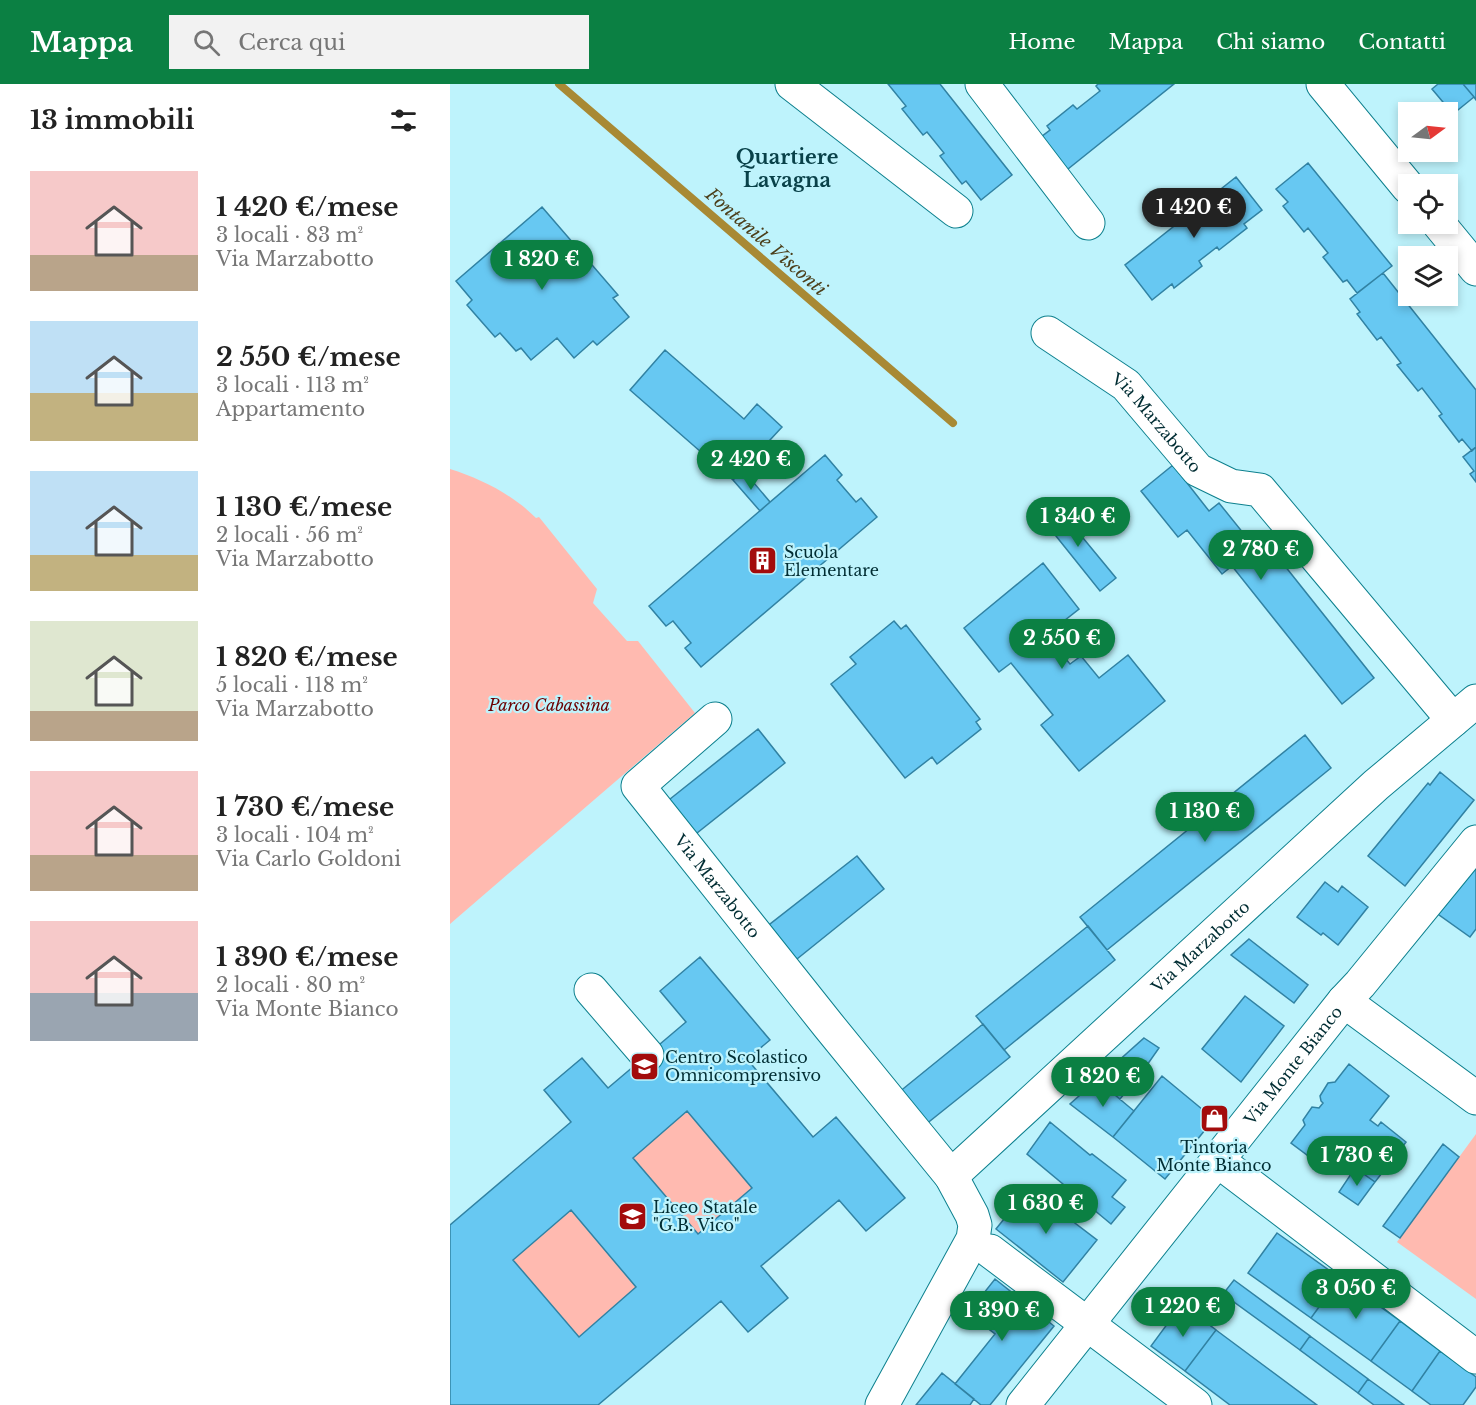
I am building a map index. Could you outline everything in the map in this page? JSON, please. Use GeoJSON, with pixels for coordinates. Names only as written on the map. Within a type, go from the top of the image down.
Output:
{"type":"FeatureCollection","features":[{"type":"Feature","properties":{"kind":"street"},"geometry":{"type":"LineString","coordinates":[[792,84],[956,212]]}},
{"type":"Feature","properties":{"kind":"street"},"geometry":{"type":"LineString","coordinates":[[982,84],[1088,223]]}},
{"type":"Feature","properties":{"kind":"street"},"geometry":{"type":"LineString","coordinates":[[1323,84],[1398,175]]}},
{"type":"Feature","properties":{"kind":"street"},"geometry":{"type":"LineString","coordinates":[[1446,234],[1476,269]]}},
{"type":"Feature","properties":{"kind":"street","name":"Via Marzabotto"},"geometry":{"type":"LineString","coordinates":[[951,1176],[1376,785],[1465,711],[1260,490],[1231,486],[1198,470],[1126,385],[1048,333]]}},
{"type":"Feature","properties":{"kind":"street","name":"Via Marzabotto"},"geometry":{"type":"LineString","coordinates":[[715,719],[638,786],[951,1176],[975,1225],[973,1239],[882,1405]]}},
{"type":"Feature","properties":{"kind":"street","name":"Via Monte Bianco"},"geometry":{"type":"LineString","coordinates":[[1023,1405],[1344,1001],[1476,842]]}},
{"type":"Feature","properties":{"kind":"street"},"geometry":{"type":"LineString","coordinates":[[591,990],[646,1055]]}},
{"type":"Feature","properties":{"kind":"street"},"geometry":{"type":"LineString","coordinates":[[1344,1001],[1476,1098]]}},
{"type":"Feature","properties":{"kind":"street"},"geometry":{"type":"LineString","coordinates":[[1217,1160],[1476,1357]]}},
{"type":"Feature","properties":{"kind":"street"},"geometry":{"type":"LineString","coordinates":[[990,1251],[1195,1405]]}},
{"type":"Feature","properties":{"kind":"green space","name":"Parco Cabassina"},"geometry":{"type":"Polygon","coordinates":[[[450,469],[496,489],[517,502],[536,518],[539,517],[597,589],[593,603],[627,641],[638,641],[695,713],[450,924],[450,469]]]}},
{"type":"Feature","properties":{"kind":"green space"},"geometry":{"type":"Polygon","coordinates":[[[687,1111],[752,1188],[698,1234],[633,1158],[687,1111]]]}},
{"type":"Feature","properties":{"kind":"green space"},"geometry":{"type":"Polygon","coordinates":[[[1476,1134],[1476,1299],[1397,1242],[1476,1134]]]}},
{"type":"Feature","properties":{"kind":"green space"},"geometry":{"type":"Polygon","coordinates":[[[571,1210],[636,1287],[579,1337],[513,1260],[571,1210]]]}},
{"type":"Feature","properties":{"kind":"building"},"geometry":{"type":"Polygon","coordinates":[[[888,84],[940,84],[1012,175],[981,200],[966,181],[962,184],[940,156],[944,153],[927,132],[923,135],[902,109],[906,106],[888,84]]]}},
{"type":"Feature","properties":{"kind":"building"},"geometry":{"type":"Polygon","coordinates":[[[1098,84],[1174,84],[1063,173],[1037,140],[1050,130],[1047,126],[1073,105],[1077,109],[1100,91],[1096,86],[1098,84]]]}},
{"type":"Feature","properties":{"kind":"building"},"geometry":{"type":"Polygon","coordinates":[[[1438,84],[1463,84],[1474,97],[1458,110],[1458,102],[1443,102],[1432,89],[1438,84]]]}},
{"type":"Feature","properties":{"kind":"building"},"geometry":{"type":"Polygon","coordinates":[[[1463,84],[1476,84],[1476,100],[1474,97],[1463,84]]]}},
{"type":"Feature","properties":{"kind":"building"},"geometry":{"type":"Polygon","coordinates":[[[1308,163],[1392,266],[1357,293],[1347,280],[1343,282],[1323,257],[1328,253],[1308,228],[1304,232],[1283,206],[1288,202],[1276,189],[1308,163]]]}},
{"type":"Feature","properties":{"kind":"building"},"geometry":{"type":"Polygon","coordinates":[[[1236,177],[1262,210],[1244,224],[1247,228],[1219,250],[1217,247],[1199,261],[1202,266],[1174,288],[1172,284],[1152,300],[1125,265],[1236,177]]]}},
{"type":"Feature","properties":{"kind":"building"},"geometry":{"type":"Polygon","coordinates":[[[542,207],[618,295],[613,298],[629,317],[597,345],[593,341],[574,358],[557,338],[531,360],[521,348],[516,351],[500,333],[495,337],[467,305],[472,300],[456,281],[542,207]]]}},
{"type":"Feature","properties":{"kind":"building"},"geometry":{"type":"Polygon","coordinates":[[[1383,273],[1398,292],[1398,306],[1409,306],[1476,390],[1476,447],[1472,451],[1462,439],[1459,442],[1439,416],[1442,414],[1422,388],[1418,391],[1397,365],[1401,363],[1381,337],[1377,340],[1357,314],[1360,312],[1350,299],[1383,273]]]}},
{"type":"Feature","properties":{"kind":"building"},"geometry":{"type":"Polygon","coordinates":[[[665,350],[744,419],[757,404],[782,427],[733,480],[630,390],[665,350]]]}},
{"type":"Feature","properties":{"kind":"building"},"geometry":{"type":"Polygon","coordinates":[[[1476,447],[1476,482],[1470,474],[1474,471],[1463,457],[1476,447]]]}},
{"type":"Feature","properties":{"kind":"building","name":"Scuola Elementare"},"geometry":{"type":"Polygon","coordinates":[[[825,455],[842,475],[837,480],[856,502],[861,498],[877,517],[701,667],[685,648],[691,643],[673,621],[666,626],[649,606],[825,455]]]}},
{"type":"Feature","properties":{"kind":"building"},"geometry":{"type":"Polygon","coordinates":[[[1173,465],[1209,511],[1219,503],[1256,549],[1265,541],[1374,678],[1342,704],[1232,566],[1222,574],[1187,530],[1178,537],[1141,491],[1173,465]]]}},
{"type":"Feature","properties":{"kind":"building"},"geometry":{"type":"Polygon","coordinates":[[[743,470],[770,502],[760,511],[733,480],[743,470]]]}},
{"type":"Feature","properties":{"kind":"building"},"geometry":{"type":"Polygon","coordinates":[[[1055,504],[1116,578],[1100,591],[1040,516],[1055,504]]]}},
{"type":"Feature","properties":{"kind":"building"},"geometry":{"type":"Polygon","coordinates":[[[1043,563],[1079,609],[1046,635],[1070,664],[1081,656],[1099,678],[1128,655],[1165,701],[1079,771],[1041,725],[1053,715],[1011,663],[999,672],[964,628],[1043,563]]]}},
{"type":"Feature","properties":{"kind":"building"},"geometry":{"type":"Polygon","coordinates":[[[894,621],[901,629],[906,625],[980,719],[976,722],[981,729],[937,764],[932,757],[905,778],[831,684],[856,664],[850,657],[894,621]]]}},
{"type":"Feature","properties":{"kind":"building"},"geometry":{"type":"Polygon","coordinates":[[[758,729],[785,763],[692,837],[665,803],[758,729]]]}},
{"type":"Feature","properties":{"kind":"building"},"geometry":{"type":"Polygon","coordinates":[[[1305,735],[1331,768],[1107,950],[1080,917],[1305,735]]]}},
{"type":"Feature","properties":{"kind":"building"},"geometry":{"type":"Polygon","coordinates":[[[1440,772],[1474,800],[1405,886],[1368,856],[1428,783],[1430,785],[1440,772]]]}},
{"type":"Feature","properties":{"kind":"building"},"geometry":{"type":"Polygon","coordinates":[[[857,856],[884,889],[792,963],[765,928],[857,856]]]}},
{"type":"Feature","properties":{"kind":"building"},"geometry":{"type":"Polygon","coordinates":[[[1476,860],[1476,929],[1470,937],[1435,912],[1476,860]]]}},
{"type":"Feature","properties":{"kind":"building"},"geometry":{"type":"Polygon","coordinates":[[[1325,882],[1338,892],[1342,886],[1368,907],[1338,945],[1297,917],[1325,882]]]}},
{"type":"Feature","properties":{"kind":"building"},"geometry":{"type":"Polygon","coordinates":[[[1088,926],[1115,960],[1004,1050],[976,1016],[1088,926]]]}},
{"type":"Feature","properties":{"kind":"building"},"geometry":{"type":"Polygon","coordinates":[[[1249,939],[1308,985],[1294,1003],[1231,955],[1249,939]]]}},
{"type":"Feature","properties":{"kind":"building"},"geometry":{"type":"Polygon","coordinates":[[[700,957],[770,1040],[747,1059],[813,1137],[836,1117],[905,1198],[866,1231],[839,1200],[761,1266],[788,1298],[748,1332],[721,1301],[598,1405],[450,1405],[450,1225],[571,1122],[544,1090],[582,1058],[608,1088],[686,1022],[660,991],[700,957]],[[687,1111],[633,1158],[698,1234],[752,1188],[687,1111]],[[571,1210],[513,1260],[579,1337],[636,1287],[571,1210]]]}},
{"type":"Feature","properties":{"kind":"building"},"geometry":{"type":"Polygon","coordinates":[[[1245,996],[1284,1026],[1241,1082],[1202,1049],[1245,996]]]}},
{"type":"Feature","properties":{"kind":"building"},"geometry":{"type":"Polygon","coordinates":[[[983,1024],[1010,1057],[920,1129],[893,1097],[983,1024]]]}},
{"type":"Feature","properties":{"kind":"building"},"geometry":{"type":"Polygon","coordinates":[[[1144,1038],[1159,1048],[1140,1075],[1137,1072],[1128,1084],[1131,1086],[1120,1099],[1097,1080],[1144,1038]]]}},
{"type":"Feature","properties":{"kind":"building"},"geometry":{"type":"Polygon","coordinates":[[[1349,1064],[1389,1096],[1370,1120],[1378,1126],[1381,1122],[1406,1142],[1375,1182],[1355,1168],[1352,1165],[1352,1159],[1345,1154],[1331,1173],[1291,1143],[1305,1125],[1303,1120],[1312,1107],[1319,1108],[1323,1103],[1320,1096],[1328,1083],[1335,1082],[1349,1064]]]}},
{"type":"Feature","properties":{"kind":"building"},"geometry":{"type":"Polygon","coordinates":[[[1162,1076],[1214,1119],[1165,1179],[1113,1137],[1162,1076]]]}},
{"type":"Feature","properties":{"kind":"building"},"geometry":{"type":"Polygon","coordinates":[[[1097,1080],[1134,1111],[1113,1137],[1070,1104],[1097,1080]]]}},
{"type":"Feature","properties":{"kind":"building"},"geometry":{"type":"Polygon","coordinates":[[[1050,1122],[1090,1155],[1092,1154],[1126,1180],[1112,1197],[1125,1207],[1111,1224],[1027,1154],[1050,1122]]]}},
{"type":"Feature","properties":{"kind":"building"},"geometry":{"type":"Polygon","coordinates":[[[1443,1144],[1459,1157],[1400,1238],[1383,1226],[1443,1144]]]}},
{"type":"Feature","properties":{"kind":"building"},"geometry":{"type":"Polygon","coordinates":[[[1355,1168],[1375,1182],[1358,1205],[1339,1192],[1355,1168]]]}},
{"type":"Feature","properties":{"kind":"building"},"geometry":{"type":"Polygon","coordinates":[[[1029,1188],[1097,1240],[1063,1282],[996,1229],[1029,1188]]]}},
{"type":"Feature","properties":{"kind":"building"},"geometry":{"type":"Polygon","coordinates":[[[1277,1233],[1340,1278],[1311,1318],[1248,1273],[1277,1233]]]}},
{"type":"Feature","properties":{"kind":"building"},"geometry":{"type":"Polygon","coordinates":[[[1340,1278],[1400,1321],[1371,1361],[1311,1318],[1340,1278]]]}},
{"type":"Feature","properties":{"kind":"building"},"geometry":{"type":"Polygon","coordinates":[[[995,1279],[1054,1326],[990,1405],[981,1405],[955,1384],[995,1334],[968,1313],[995,1279]]]}},
{"type":"Feature","properties":{"kind":"building"},"geometry":{"type":"Polygon","coordinates":[[[1234,1280],[1310,1336],[1300,1350],[1223,1294],[1234,1280]]]}},
{"type":"Feature","properties":{"kind":"building"},"geometry":{"type":"Polygon","coordinates":[[[1182,1304],[1216,1330],[1185,1371],[1151,1346],[1182,1304]]]}},
{"type":"Feature","properties":{"kind":"building"},"geometry":{"type":"Polygon","coordinates":[[[1400,1321],[1440,1351],[1412,1391],[1371,1361],[1400,1321]]]}},
{"type":"Feature","properties":{"kind":"building"},"geometry":{"type":"Polygon","coordinates":[[[1216,1330],[1317,1405],[1230,1405],[1185,1371],[1216,1330]]]}},
{"type":"Feature","properties":{"kind":"building"},"geometry":{"type":"Polygon","coordinates":[[[1310,1336],[1368,1379],[1358,1393],[1300,1350],[1310,1336]]]}},
{"type":"Feature","properties":{"kind":"building"},"geometry":{"type":"Polygon","coordinates":[[[1440,1351],[1476,1377],[1476,1387],[1463,1405],[1431,1405],[1412,1391],[1440,1351]]]}},
{"type":"Feature","properties":{"kind":"building"},"geometry":{"type":"Polygon","coordinates":[[[942,1373],[974,1399],[970,1405],[916,1405],[942,1373]]]}},
{"type":"Feature","properties":{"kind":"building"},"geometry":{"type":"Polygon","coordinates":[[[1368,1379],[1404,1405],[1374,1405],[1358,1393],[1368,1379]]]}},
{"type":"Feature","properties":{"kind":"waterway","name":"Fontanile Visconti"},"geometry":{"type":"LineString","coordinates":[[559,84],[953,423]]}},
{"type":"Feature","properties":{"kind":"place","name":"Scuola Elementare"},"geometry":{"type":"Point","coordinates":[763,561]}},
{"type":"Feature","properties":{"kind":"place","name":"Centro Scolastico Omnicomprensivo"},"geometry":{"type":"Point","coordinates":[644,1066]}},
{"type":"Feature","properties":{"kind":"place","name":"Tintoria Monte Bianco"},"geometry":{"type":"Point","coordinates":[1214,1119]}},
{"type":"Feature","properties":{"kind":"place","name":"Liceo Statale \"G.B. Vico\""},"geometry":{"type":"Point","coordinates":[632,1216]}},
{"type":"Feature","properties":{"kind":"district","name":"Quartiere Lavagna"},"geometry":{"type":"Point","coordinates":[787,168]}}]}
